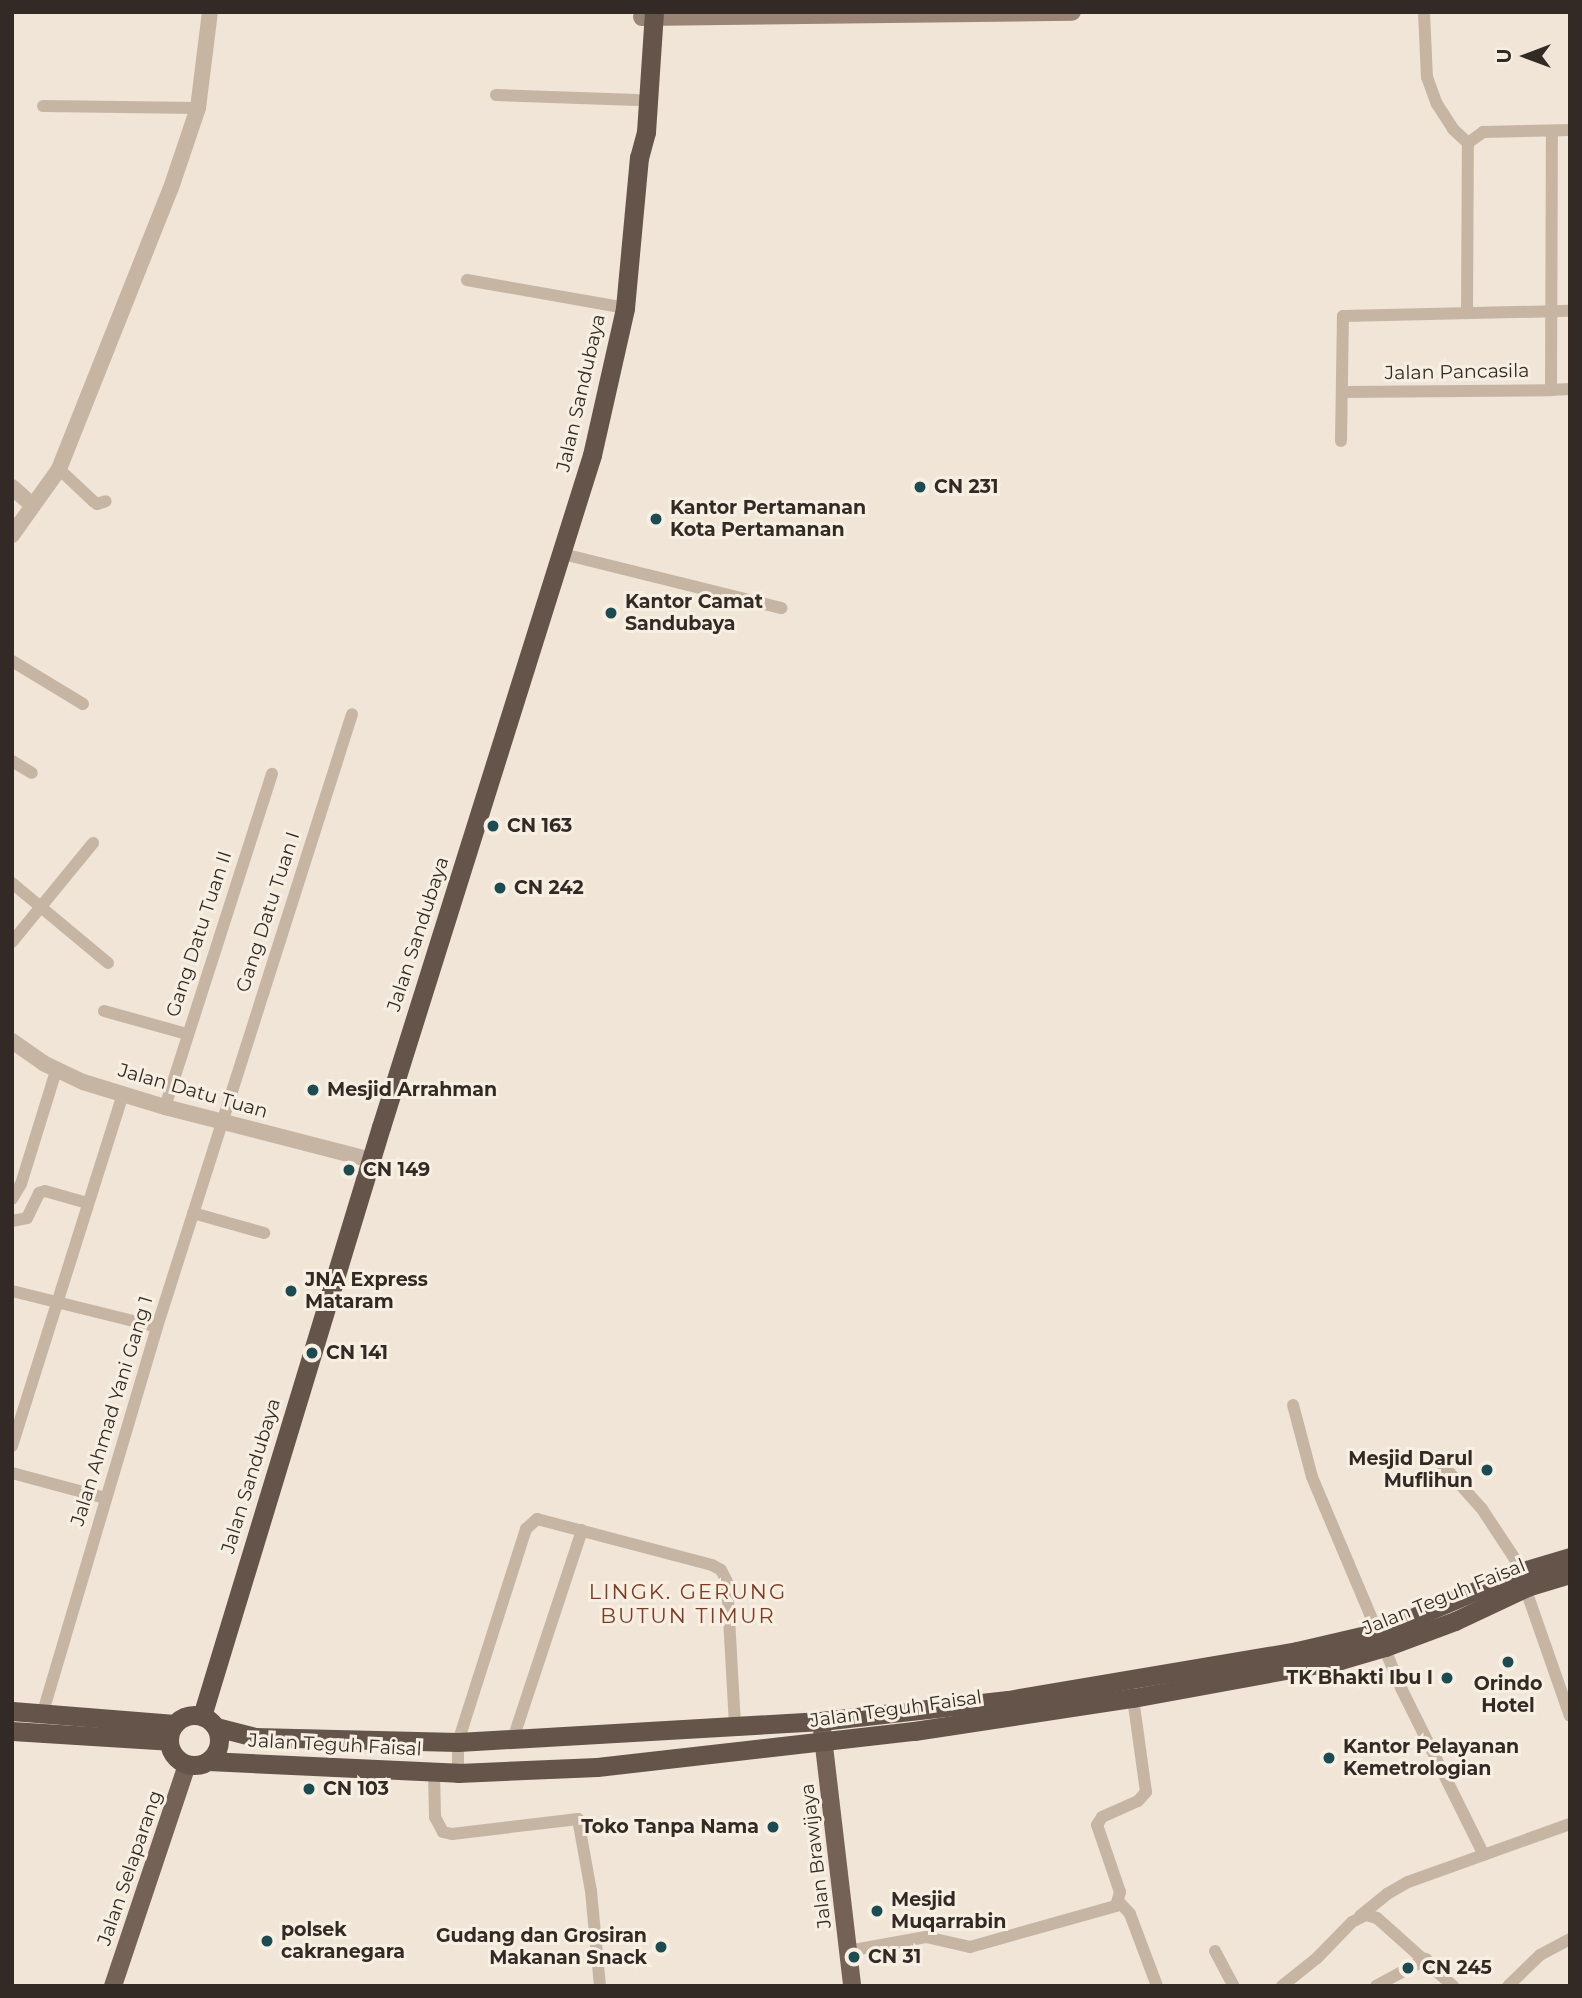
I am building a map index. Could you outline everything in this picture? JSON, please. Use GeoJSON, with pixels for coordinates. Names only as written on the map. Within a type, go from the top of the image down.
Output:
{"type":"FeatureCollection","features":[{"type":"Feature","properties":{"kind":"highway","name":"Jalan Sandubaya"},"geometry":{"type":"LineString","coordinates":[[639,158],[635,131],[648,15]]}},
{"type":"Feature","properties":{"kind":"highway","name":"Jalan Sandubaya"},"geometry":{"type":"LineString","coordinates":[[209,1721],[371,1160],[563,554],[603,413],[625,308],[639,158],[646,132],[648,15]]}},
{"type":"Feature","properties":{"kind":"highway","name":"Jalan Teguh Faisal"},"geometry":{"type":"LineString","coordinates":[[208,1761],[458,1773],[597,1767],[780,1748],[822,1731],[1297,1651],[1382,1640],[1455,1621],[1524,1580],[1570,1557]]}},
{"type":"Feature","properties":{"kind":"highway","name":"Jalan Teguh Faisal"},"geometry":{"type":"LineString","coordinates":[[1524,1580],[1570,1574]]}},
{"type":"Feature","properties":{"kind":"highway","name":"Jalan Teguh Faisal"},"geometry":{"type":"LineString","coordinates":[[209,1721],[255,1737],[458,1742],[735,1727],[914,1731],[1133,1698],[1340,1660],[1382,1640]]}},
{"type":"Feature","properties":{"kind":"highway"},"geometry":{"type":"LineString","coordinates":[[12,1711],[172,1732]]}},
{"type":"Feature","properties":{"kind":"highway"},"geometry":{"type":"LineString","coordinates":[[184,1716],[209,1721],[220,1743],[208,1761],[187,1765],[174,1756],[172,1732],[184,1716]]}},
{"type":"Feature","properties":{"kind":"highway"},"geometry":{"type":"LineString","coordinates":[[12,1731],[172,1732]]}},
{"type":"Feature","properties":{"kind":"highway"},"geometry":{"type":"LineString","coordinates":[[597,1735],[597,1767]]}},
{"type":"Feature","properties":{"kind":"main road"},"geometry":{"type":"LineString","coordinates":[[648,15],[1072,12]]}},
{"type":"Feature","properties":{"kind":"main road","name":"Jalan Brawijaya"},"geometry":{"type":"LineString","coordinates":[[822,1731],[852,1986]]}},
{"type":"Feature","properties":{"kind":"main road","name":"Jalan Selaparang"},"geometry":{"type":"LineString","coordinates":[[113,1986],[187,1765]]}},
{"type":"Feature","properties":{"kind":"street"},"geometry":{"type":"LineString","coordinates":[[12,535],[23,523],[31,504],[59,468],[171,188],[198,108],[210,12]]}},
{"type":"Feature","properties":{"kind":"street"},"geometry":{"type":"LineString","coordinates":[[1424,12],[1430,86],[1448,121],[1468,143],[1467,312]]}},
{"type":"Feature","properties":{"kind":"street"},"geometry":{"type":"LineString","coordinates":[[496,95],[637,100]]}},
{"type":"Feature","properties":{"kind":"street"},"geometry":{"type":"LineString","coordinates":[[43,106],[198,108]]}},
{"type":"Feature","properties":{"kind":"street"},"geometry":{"type":"LineString","coordinates":[[1468,143],[1483,132],[1570,130]]}},
{"type":"Feature","properties":{"kind":"street","name":"Jalan Pancasila"},"geometry":{"type":"LineString","coordinates":[[1342,392],[1551,390],[1552,131]]}},
{"type":"Feature","properties":{"kind":"street"},"geometry":{"type":"LineString","coordinates":[[467,280],[625,308]]}},
{"type":"Feature","properties":{"kind":"street"},"geometry":{"type":"LineString","coordinates":[[1341,442],[1343,316],[1570,311]]}},
{"type":"Feature","properties":{"kind":"street"},"geometry":{"type":"LineString","coordinates":[[1551,390],[1570,389]]}},
{"type":"Feature","properties":{"kind":"street"},"geometry":{"type":"LineString","coordinates":[[59,468],[97,504],[106,502]]}},
{"type":"Feature","properties":{"kind":"street"},"geometry":{"type":"LineString","coordinates":[[12,487],[31,504]]}},
{"type":"Feature","properties":{"kind":"street"},"geometry":{"type":"LineString","coordinates":[[563,554],[764,607],[781,608]]}},
{"type":"Feature","properties":{"kind":"street"},"geometry":{"type":"LineString","coordinates":[[12,661],[83,704]]}},
{"type":"Feature","properties":{"kind":"street","name":"Gang Datu Tuan I"},"geometry":{"type":"LineString","coordinates":[[222,1122],[352,714]]}},
{"type":"Feature","properties":{"kind":"street"},"geometry":{"type":"LineString","coordinates":[[12,761],[32,773]]}},
{"type":"Feature","properties":{"kind":"street","name":"Gang Datu Tuan II"},"geometry":{"type":"LineString","coordinates":[[165,1107],[272,774]]}},
{"type":"Feature","properties":{"kind":"street"},"geometry":{"type":"LineString","coordinates":[[12,942],[93,843]]}},
{"type":"Feature","properties":{"kind":"street"},"geometry":{"type":"LineString","coordinates":[[12,883],[107,963]]}},
{"type":"Feature","properties":{"kind":"street"},"geometry":{"type":"LineString","coordinates":[[104,1011],[187,1034]]}},
{"type":"Feature","properties":{"kind":"street","name":"Jalan Datu Tuan"},"geometry":{"type":"LineString","coordinates":[[12,1041],[56,1071],[123,1094],[371,1160]]}},
{"type":"Feature","properties":{"kind":"street"},"geometry":{"type":"LineString","coordinates":[[12,1199],[21,1184],[56,1071]]}},
{"type":"Feature","properties":{"kind":"street"},"geometry":{"type":"LineString","coordinates":[[12,1446],[55,1301],[123,1094]]}},
{"type":"Feature","properties":{"kind":"street","name":"Jalan Ahmad Yani Gang 1"},"geometry":{"type":"LineString","coordinates":[[43,1713],[105,1498],[222,1122]]}},
{"type":"Feature","properties":{"kind":"street"},"geometry":{"type":"LineString","coordinates":[[12,1221],[27,1218],[39,1192],[45,1191],[87,1203]]}},
{"type":"Feature","properties":{"kind":"street"},"geometry":{"type":"LineString","coordinates":[[193,1213],[264,1233]]}},
{"type":"Feature","properties":{"kind":"street"},"geometry":{"type":"LineString","coordinates":[[12,1291],[157,1327]]}},
{"type":"Feature","properties":{"kind":"street"},"geometry":{"type":"LineString","coordinates":[[1293,1405],[1312,1478],[1401,1688],[1484,1855]]}},
{"type":"Feature","properties":{"kind":"street"},"geometry":{"type":"LineString","coordinates":[[1440,1462],[1482,1508],[1515,1559],[1570,1716]]}},
{"type":"Feature","properties":{"kind":"street"},"geometry":{"type":"LineString","coordinates":[[12,1473],[105,1498]]}},
{"type":"Feature","properties":{"kind":"street"},"geometry":{"type":"LineString","coordinates":[[458,1773],[458,1742],[527,1527],[534,1520],[542,1519],[712,1564],[723,1573],[727,1582],[735,1727]]}},
{"type":"Feature","properties":{"kind":"street"},"geometry":{"type":"LineString","coordinates":[[513,1739],[582,1530]]}},
{"type":"Feature","properties":{"kind":"street"},"geometry":{"type":"LineString","coordinates":[[1133,1698],[1146,1792],[1138,1801],[1102,1818],[1097,1825],[1120,1900],[1130,1914],[1157,1986]]}},
{"type":"Feature","properties":{"kind":"street"},"geometry":{"type":"LineString","coordinates":[[434,1772],[435,1817],[443,1832],[452,1834],[572,1819],[579,1822],[591,1891],[600,1986]]}},
{"type":"Feature","properties":{"kind":"street"},"geometry":{"type":"LineString","coordinates":[[1282,1986],[1317,1958],[1360,1916],[1387,1894],[1408,1882],[1570,1824]]}},
{"type":"Feature","properties":{"kind":"street"},"geometry":{"type":"LineString","coordinates":[[848,1951],[926,1937],[970,1947],[1114,1908],[1120,1900]]}},
{"type":"Feature","properties":{"kind":"street"},"geometry":{"type":"LineString","coordinates":[[1360,1916],[1377,1918],[1426,1959],[1453,1986]]}},
{"type":"Feature","properties":{"kind":"street"},"geometry":{"type":"LineString","coordinates":[[1508,1986],[1540,1955],[1570,1939]]}},
{"type":"Feature","properties":{"kind":"street"},"geometry":{"type":"LineString","coordinates":[[1216,1951],[1234,1986]]}},
{"type":"Feature","properties":{"kind":"street"},"geometry":{"type":"LineString","coordinates":[[1376,1986],[1426,1959]]}},
{"type":"Feature","properties":{"kind":"street"},"geometry":{"type":"LineString","coordinates":[[1523,1971],[1530,1986]]}},
{"type":"Feature","properties":{"kind":"place","name":"CN 231"},"geometry":{"type":"Point","coordinates":[920,487]}},
{"type":"Feature","properties":{"kind":"place","name":"Kantor Pertamanan Kota Pertamanan"},"geometry":{"type":"Point","coordinates":[656,519]}},
{"type":"Feature","properties":{"kind":"place","name":"Kantor Camat Sandubaya"},"geometry":{"type":"Point","coordinates":[611,613]}},
{"type":"Feature","properties":{"kind":"place","name":"CN 163"},"geometry":{"type":"Point","coordinates":[493,826]}},
{"type":"Feature","properties":{"kind":"place","name":"CN 242"},"geometry":{"type":"Point","coordinates":[500,888]}},
{"type":"Feature","properties":{"kind":"place","name":"Mesjid Arrahman"},"geometry":{"type":"Point","coordinates":[313,1090]}},
{"type":"Feature","properties":{"kind":"place","name":"CN 149"},"geometry":{"type":"Point","coordinates":[349,1170]}},
{"type":"Feature","properties":{"kind":"place","name":"JNA Express Mataram"},"geometry":{"type":"Point","coordinates":[291,1291]}},
{"type":"Feature","properties":{"kind":"place","name":"CN 141"},"geometry":{"type":"Point","coordinates":[312,1353]}},
{"type":"Feature","properties":{"kind":"place","name":"Mesjid Darul Muflihun"},"geometry":{"type":"Point","coordinates":[1487,1470]}},
{"type":"Feature","properties":{"kind":"place","name":"Orindo Hotel"},"geometry":{"type":"Point","coordinates":[1508,1662]}},
{"type":"Feature","properties":{"kind":"place","name":"TK Bhakti Ibu I"},"geometry":{"type":"Point","coordinates":[1447,1678]}},
{"type":"Feature","properties":{"kind":"place","name":"Kantor Pelayanan Kemetrologian"},"geometry":{"type":"Point","coordinates":[1329,1758]}},
{"type":"Feature","properties":{"kind":"place","name":"CN 103"},"geometry":{"type":"Point","coordinates":[309,1789]}},
{"type":"Feature","properties":{"kind":"place","name":"Toko Tanpa Nama"},"geometry":{"type":"Point","coordinates":[773,1827]}},
{"type":"Feature","properties":{"kind":"place","name":"Mesjid Muqarrabin"},"geometry":{"type":"Point","coordinates":[877,1911]}},
{"type":"Feature","properties":{"kind":"place","name":"polsek cakranegara"},"geometry":{"type":"Point","coordinates":[267,1941]}},
{"type":"Feature","properties":{"kind":"place","name":"Gudang dan Grosiran Makanan Snack"},"geometry":{"type":"Point","coordinates":[661,1947]}},
{"type":"Feature","properties":{"kind":"place","name":"CN 31"},"geometry":{"type":"Point","coordinates":[854,1957]}},
{"type":"Feature","properties":{"kind":"place","name":"CN 245"},"geometry":{"type":"Point","coordinates":[1408,1968]}},
{"type":"Feature","properties":{"kind":"district","name":"LINGK. GERUNG BUTUN TIMUR"},"geometry":{"type":"Point","coordinates":[688,1604]}}]}
